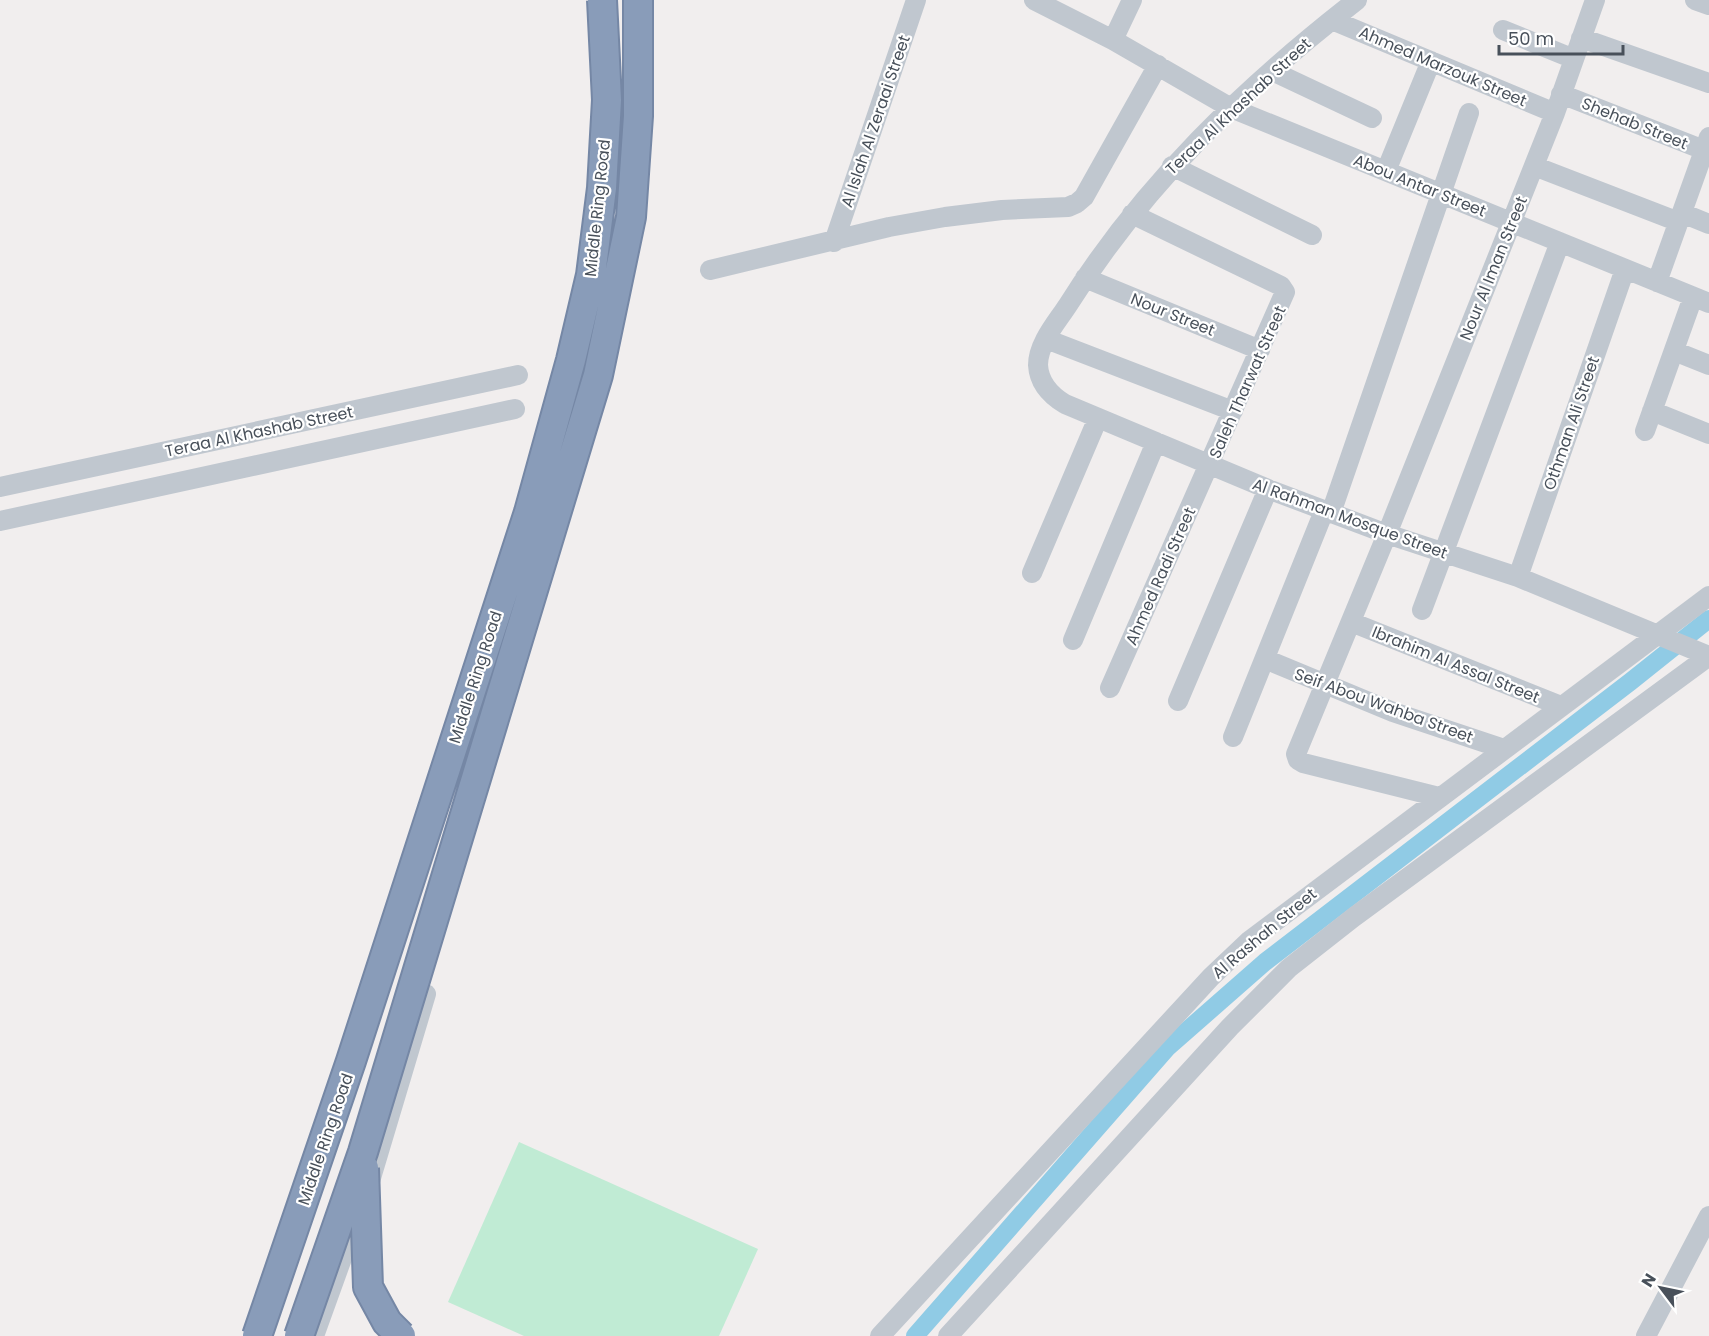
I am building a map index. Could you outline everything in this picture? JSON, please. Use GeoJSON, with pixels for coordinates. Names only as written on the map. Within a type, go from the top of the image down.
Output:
{"type":"FeatureCollection","features":[{"type":"Feature","properties":{"kind":"highway","name":"Middle Ring Road"},"geometry":{"type":"LineString","coordinates":[[257,1336],[355,1050],[522,534],[571,360],[591,274],[602,188],[607,100],[602,0]]}},
{"type":"Feature","properties":{"kind":"highway","name":"Middle Ring Road"},"geometry":{"type":"LineString","coordinates":[[299,1336],[363,1152],[598,375],[632,217],[638,116],[638,0]]}},
{"type":"Feature","properties":{"kind":"highway"},"geometry":{"type":"LineString","coordinates":[[363,1152],[368,1287],[387,1322],[400,1336]]}},
{"type":"Feature","properties":{"kind":"street"},"geometry":{"type":"LineString","coordinates":[[251,1336],[408,864],[558,367],[579,273],[590,171],[594,57],[593,0]]}},
{"type":"Feature","properties":{"kind":"street"},"geometry":{"type":"LineString","coordinates":[[314,1336],[371,1178],[610,377],[630,282],[646,170],[649,140],[650,0]]}},
{"type":"Feature","properties":{"kind":"street","name":"Al Islah Al Zeraai Street"},"geometry":{"type":"LineString","coordinates":[[834,242],[916,0]]}},
{"type":"Feature","properties":{"kind":"street","name":"Abou Antar Street"},"geometry":{"type":"LineString","coordinates":[[1035,0],[1113,40],[1231,108],[1701,300]]}},
{"type":"Feature","properties":{"kind":"street"},"geometry":{"type":"LineString","coordinates":[[1113,40],[1132,0]]}},
{"type":"Feature","properties":{"kind":"street","name":"Teraa Al Khashab Street"},"geometry":{"type":"LineString","coordinates":[[1046,339],[1085,278],[1132,214],[1172,166],[1272,71],[1357,0]]}},
{"type":"Feature","properties":{"kind":"street"},"geometry":{"type":"LineString","coordinates":[[1695,0],[1709,5]]}},
{"type":"Feature","properties":{"kind":"street","name":"Nour Al Iman Street"},"geometry":{"type":"LineString","coordinates":[[1439,797],[1300,762],[1297,751],[1387,534],[1555,113],[1592,1]]}},
{"type":"Feature","properties":{"kind":"street","name":"Ahmed Marzouk Street"},"geometry":{"type":"LineString","coordinates":[[1332,20],[1555,113]]}},
{"type":"Feature","properties":{"kind":"street"},"geometry":{"type":"LineString","coordinates":[[1503,30],[1574,59]]}},
{"type":"Feature","properties":{"kind":"street"},"geometry":{"type":"LineString","coordinates":[[1581,38],[1709,83]]}},
{"type":"Feature","properties":{"kind":"street"},"geometry":{"type":"LineString","coordinates":[[1386,171],[1431,61]]}},
{"type":"Feature","properties":{"kind":"street"},"geometry":{"type":"LineString","coordinates":[[710,270],[889,227],[1002,210],[1068,207],[1077,203],[1084,197],[1158,65]]}},
{"type":"Feature","properties":{"kind":"street"},"geometry":{"type":"LineString","coordinates":[[1272,71],[1372,118]]}},
{"type":"Feature","properties":{"kind":"street","name":"Shehab Street"},"geometry":{"type":"LineString","coordinates":[[1562,94],[1707,146]]}},
{"type":"Feature","properties":{"kind":"street"},"geometry":{"type":"LineString","coordinates":[[1233,737],[1328,512],[1469,113]]}},
{"type":"Feature","properties":{"kind":"street"},"geometry":{"type":"LineString","coordinates":[[1658,282],[1707,146]]}},
{"type":"Feature","properties":{"kind":"street"},"geometry":{"type":"LineString","coordinates":[[1172,166],[1312,235]]}},
{"type":"Feature","properties":{"kind":"street"},"geometry":{"type":"LineString","coordinates":[[1534,166],[1681,218],[1709,224]]}},
{"type":"Feature","properties":{"kind":"street"},"geometry":{"type":"LineString","coordinates":[[590,171],[646,170]]}},
{"type":"Feature","properties":{"kind":"street","name":"Saleh Tharwat Street"},"geometry":{"type":"LineString","coordinates":[[1132,214],[1283,287],[1285,292],[1209,465]]}},
{"type":"Feature","properties":{"kind":"street"},"geometry":{"type":"LineString","coordinates":[[1422,610],[1560,242]]}},
{"type":"Feature","properties":{"kind":"street","name":"Othman Ali Street"},"geometry":{"type":"LineString","coordinates":[[1518,577],[1625,269]]}},
{"type":"Feature","properties":{"kind":"street","name":"Nour Street"},"geometry":{"type":"LineString","coordinates":[[1085,278],[1260,350]]}},
{"type":"Feature","properties":{"kind":"street"},"geometry":{"type":"LineString","coordinates":[[1645,431],[1674,351],[1701,300]]}},
{"type":"Feature","properties":{"kind":"street"},"geometry":{"type":"LineString","coordinates":[[1046,339],[1233,411]]}},
{"type":"Feature","properties":{"kind":"street","name":"Al Rahman Mosque Street"},"geometry":{"type":"LineString","coordinates":[[1046,339],[1038,363],[1040,376],[1045,388],[1054,398],[1065,404],[1268,489],[1387,534],[1518,577],[1709,656]]}},
{"type":"Feature","properties":{"kind":"street"},"geometry":{"type":"LineString","coordinates":[[1674,351],[1709,365]]}},
{"type":"Feature","properties":{"kind":"street","name":"Teraa Al Khashab Street"},"geometry":{"type":"LineString","coordinates":[[0,487],[518,375]]}},
{"type":"Feature","properties":{"kind":"street","name":"Teraa Al Khashab Street"},"geometry":{"type":"LineString","coordinates":[[0,521],[515,409]]}},
{"type":"Feature","properties":{"kind":"street"},"geometry":{"type":"LineString","coordinates":[[1652,411],[1709,434]]}},
{"type":"Feature","properties":{"kind":"street"},"geometry":{"type":"LineString","coordinates":[[1032,573],[1098,418]]}},
{"type":"Feature","properties":{"kind":"street"},"geometry":{"type":"LineString","coordinates":[[1073,640],[1156,442]]}},
{"type":"Feature","properties":{"kind":"street","name":"Ahmed Radi Street"},"geometry":{"type":"LineString","coordinates":[[1110,688],[1209,465]]}},
{"type":"Feature","properties":{"kind":"street"},"geometry":{"type":"LineString","coordinates":[[1178,701],[1268,489]]}},
{"type":"Feature","properties":{"kind":"street","name":"Al Rashah Street"},"geometry":{"type":"LineString","coordinates":[[880,1336],[1211,977],[1249,941],[1709,596]]}},
{"type":"Feature","properties":{"kind":"street","name":"Ibrahim Al Assal Street"},"geometry":{"type":"LineString","coordinates":[[1351,622],[1561,706]]}},
{"type":"Feature","properties":{"kind":"street"},"geometry":{"type":"LineString","coordinates":[[948,1336],[1230,1027],[1289,968],[1364,910],[1709,656]]}},
{"type":"Feature","properties":{"kind":"street","name":"Seif Abou Wahba Street"},"geometry":{"type":"LineString","coordinates":[[1265,659],[1393,712],[1504,749]]}},
{"type":"Feature","properties":{"kind":"street"},"geometry":{"type":"LineString","coordinates":[[445,743],[496,757]]}},
{"type":"Feature","properties":{"kind":"street"},"geometry":{"type":"LineString","coordinates":[[1646,1336],[1709,1216]]}},
{"type":"Feature","properties":{"kind":"green space"},"geometry":{"type":"Polygon","coordinates":[[[519,1142],[758,1249],[719,1336],[524,1336],[448,1302],[519,1142]]]}},
{"type":"Feature","properties":{"kind":"waterway"},"geometry":{"type":"LineString","coordinates":[[915,1336],[1167,1048],[1265,962],[1709,619]]}}]}
